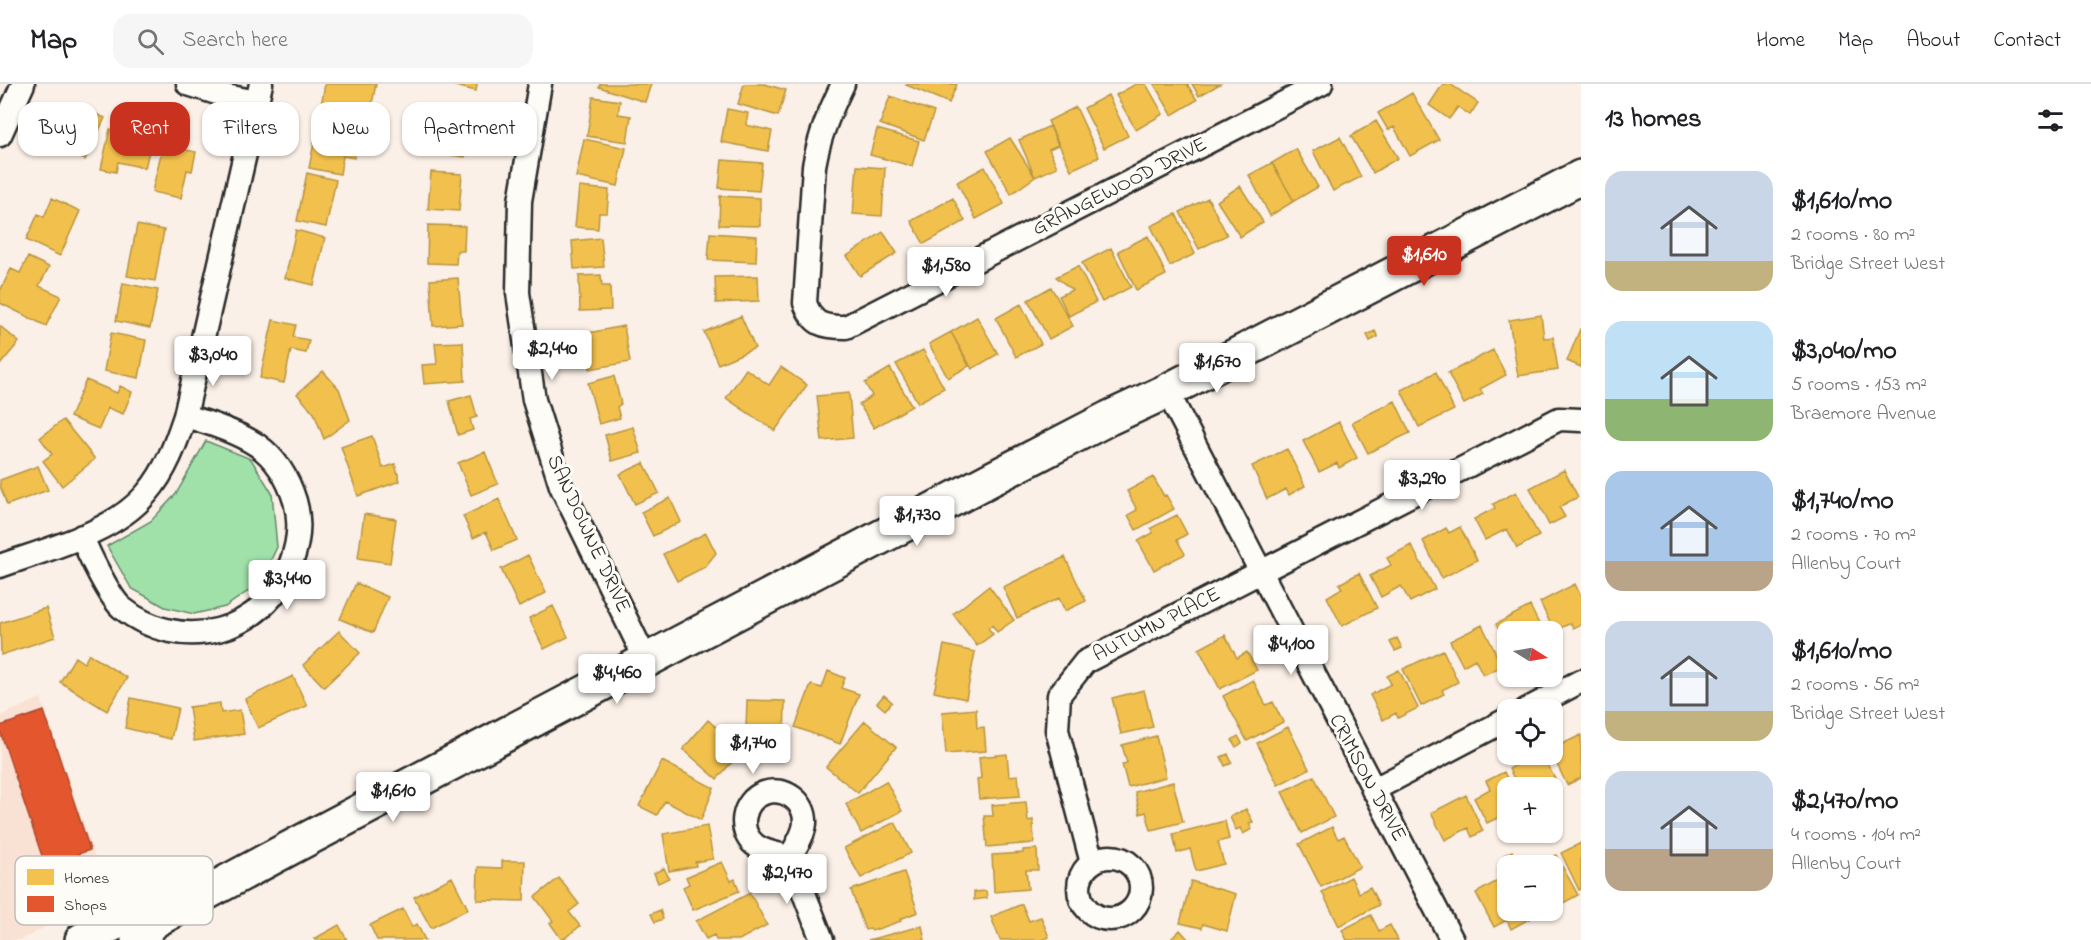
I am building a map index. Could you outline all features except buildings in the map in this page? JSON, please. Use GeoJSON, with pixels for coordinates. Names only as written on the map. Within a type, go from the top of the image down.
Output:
{"type":"FeatureCollection","features":[{"type":"Feature","properties":{"kind":"main road"},"geometry":{"type":"LineString","coordinates":[[213,895],[646,660],[1036,455],[1108,418],[1167,392],[1581,177]]}},
{"type":"Feature","properties":{"kind":"main road"},"geometry":{"type":"LineString","coordinates":[[82,940],[111,925]]}},
{"type":"Feature","properties":{"kind":"street"},"geometry":{"type":"LineString","coordinates":[[0,135],[23,84]]}},
{"type":"Feature","properties":{"kind":"street"},"geometry":{"type":"LineString","coordinates":[[0,566],[82,536],[128,510],[146,494],[173,452],[185,416],[259,93],[226,96],[188,84]]}},
{"type":"Feature","properties":{"kind":"street","name":"SANDOWNE DRIVE"},"geometry":{"type":"LineString","coordinates":[[540,84],[520,201],[518,293],[534,400],[561,486],[646,660]]}},
{"type":"Feature","properties":{"kind":"street","name":"GRANGEWOOD DRIVE"},"geometry":{"type":"LineString","coordinates":[[843,84],[824,123],[818,144],[814,166],[807,268],[805,303],[810,316],[827,327],[846,327],[1321,84]]}},
{"type":"Feature","properties":{"kind":"street","name":"CRIMSON DRIVE"},"geometry":{"type":"LineString","coordinates":[[1167,392],[1452,940]]}},
{"type":"Feature","properties":{"kind":"street"},"geometry":{"type":"LineString","coordinates":[[82,536],[88,554],[120,607],[151,626],[172,632],[206,633],[228,627],[250,617],[271,598],[286,577],[296,551],[300,526],[289,483],[281,468],[259,447],[240,435],[185,416]]}},
{"type":"Feature","properties":{"kind":"street","name":"AUTUMN PLACE"},"geometry":{"type":"LineString","coordinates":[[1092,863],[1057,730],[1059,695],[1085,662],[1559,419],[1581,420]]}},
{"type":"Feature","properties":{"kind":"street"},"geometry":{"type":"LineString","coordinates":[[1547,699],[1581,681]]}},
{"type":"Feature","properties":{"kind":"street"},"geometry":{"type":"LineString","coordinates":[[1373,790],[1497,725]]}},
{"type":"Feature","properties":{"kind":"street"},"geometry":{"type":"LineString","coordinates":[[790,857],[822,940]]}},
{"type":"Feature","properties":{"kind":"shaded area"},"geometry":{"type":"Polygon","coordinates":[[[41,698],[95,856],[15,856],[15,925],[49,925],[20,940],[0,940],[0,716],[41,698]]]}},
{"type":"Feature","properties":{"kind":"green space"},"geometry":{"type":"Polygon","coordinates":[[[206,441],[251,459],[272,493],[277,547],[260,583],[225,607],[194,614],[165,607],[131,588],[107,546],[151,521],[176,494],[206,441]]]}}]}
